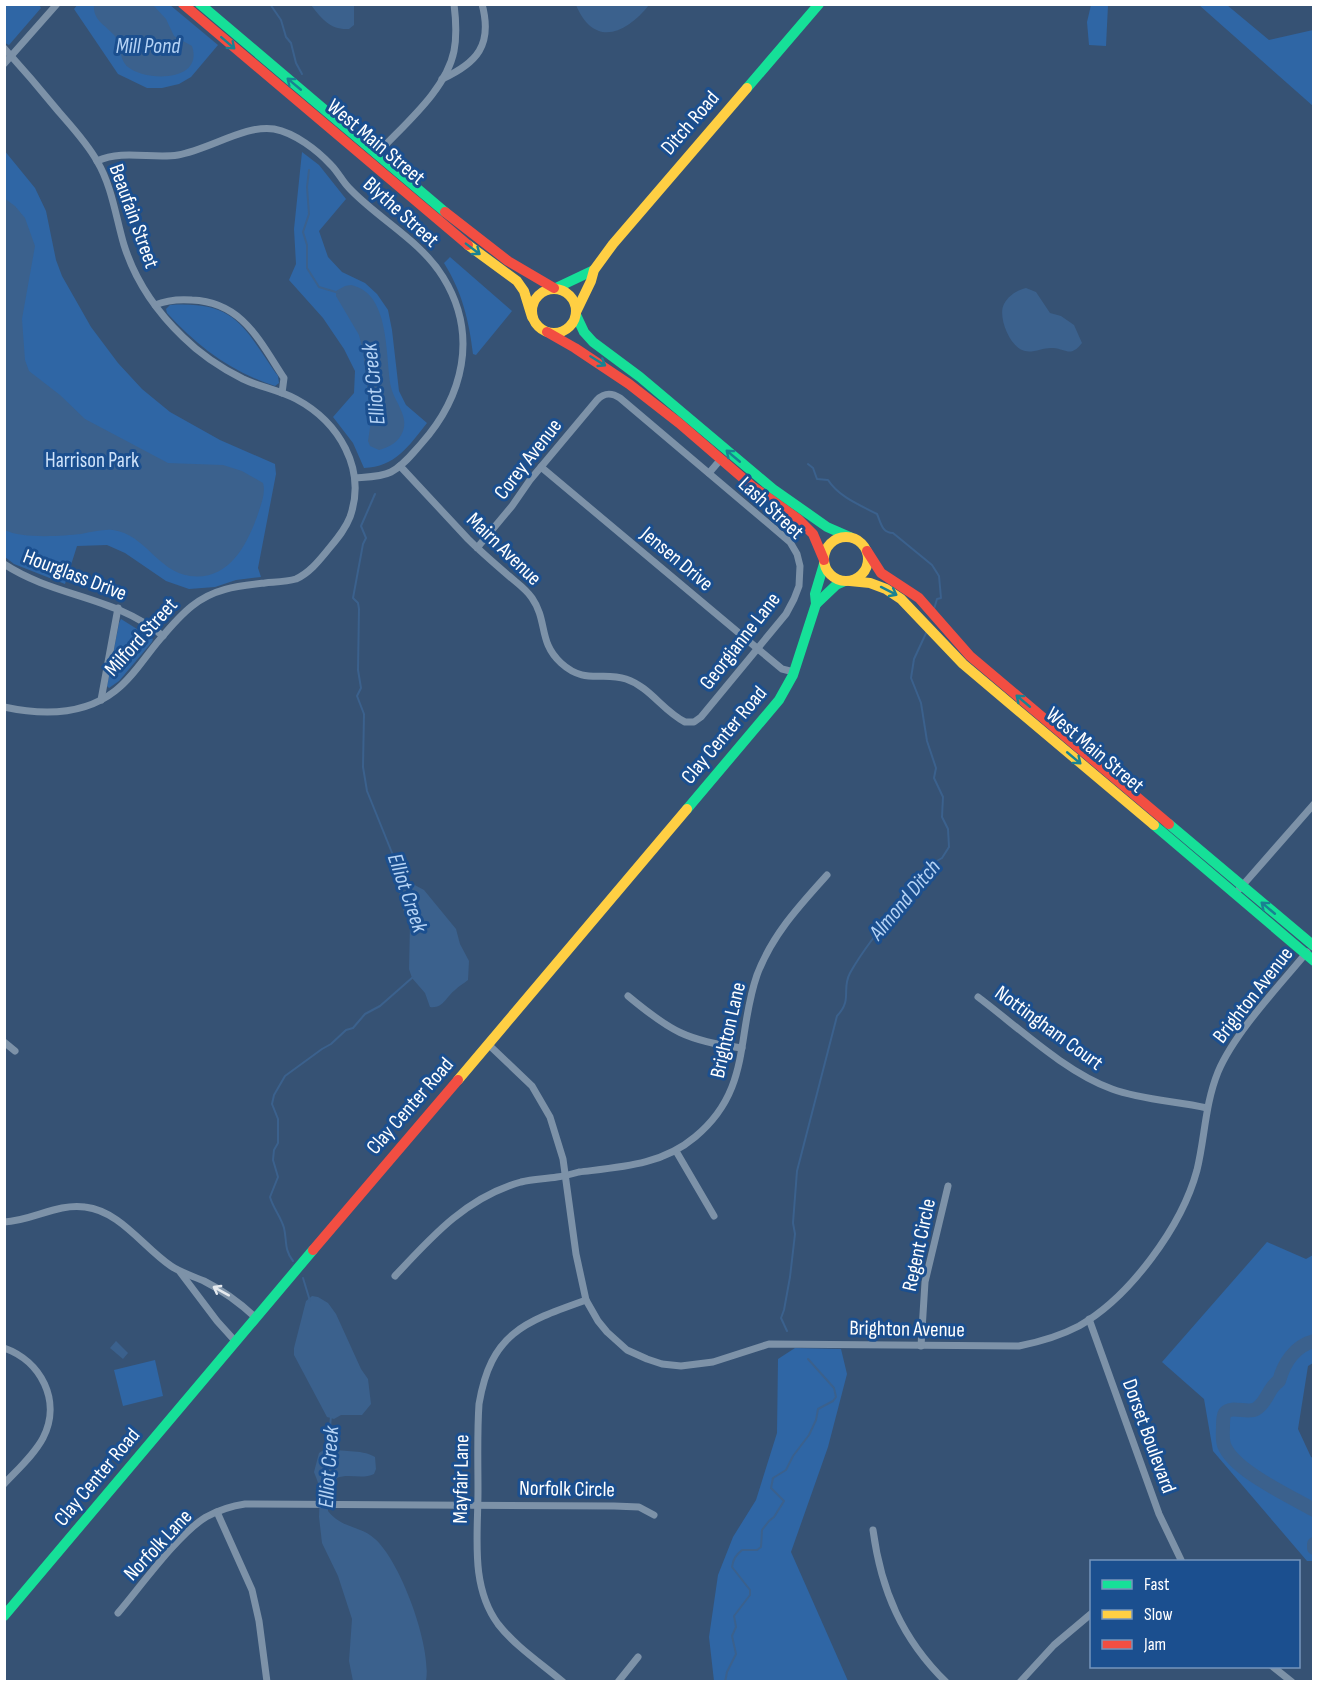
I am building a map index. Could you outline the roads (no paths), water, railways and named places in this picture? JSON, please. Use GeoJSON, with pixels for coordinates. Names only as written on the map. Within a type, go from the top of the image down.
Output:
{"type":"FeatureCollection","features":[{"type":"Feature","properties":{"kind":"street","name":"West Main Street"},"geometry":{"type":"LineString","coordinates":[[183,4],[482,242],[508,261],[555,288]]}},
{"type":"Feature","properties":{"kind":"street","name":"West Main Street"},"geometry":{"type":"LineString","coordinates":[[201,4],[374,158],[466,244],[519,283],[532,317]]}},
{"type":"Feature","properties":{"kind":"street"},"geometry":{"type":"LineString","coordinates":[[374,158],[431,95],[442,79],[453,54],[456,37],[454,4]]}},
{"type":"Feature","properties":{"kind":"street"},"geometry":{"type":"LineString","coordinates":[[442,79],[467,66],[479,51],[486,25],[482,4]]}},
{"type":"Feature","properties":{"kind":"street","name":"Ditch Road"},"geometry":{"type":"LineString","coordinates":[[576,313],[594,270],[613,244],[819,4]]}},
{"type":"Feature","properties":{"kind":"street"},"geometry":{"type":"LineString","coordinates":[[4,64],[51,7]]}},
{"type":"Feature","properties":{"kind":"street","name":"Beaufain Street"},"geometry":{"type":"LineString","coordinates":[[4,48],[78,134],[97,160],[129,258],[155,305],[183,337],[210,360],[242,378],[304,404],[335,431],[348,452],[355,478]]}},
{"type":"Feature","properties":{"kind":"street","name":"Blythe Street"},"geometry":{"type":"LineString","coordinates":[[97,160],[116,154],[157,156],[181,154],[257,129],[280,131],[306,144],[325,159],[351,191],[427,256],[447,284],[458,312],[462,338],[461,367],[455,392],[434,429],[400,466],[385,474],[355,478]]}},
{"type":"Feature","properties":{"kind":"street","name":"Ditch Road"},"geometry":{"type":"LineString","coordinates":[[555,288],[594,270]]}},
{"type":"Feature","properties":{"kind":"street"},"geometry":{"type":"LineString","coordinates":[[816,604],[836,585],[858,578],[867,568],[867,551],[861,543],[827,527],[772,489],[640,377],[592,342],[584,332],[570,295],[555,288],[546,290],[536,297],[532,304],[532,317],[535,324],[618,374],[773,502],[806,526],[815,537],[824,562],[833,577],[847,581]]}},
{"type":"Feature","properties":{"kind":"street"},"geometry":{"type":"LineString","coordinates":[[155,305],[171,300],[201,300],[219,304],[234,312],[245,321],[284,378],[282,393]]}},
{"type":"Feature","properties":{"kind":"street"},"geometry":{"type":"LineString","coordinates":[[547,332],[562,332],[568,328],[576,313]]}},
{"type":"Feature","properties":{"kind":"street","name":"Lash Street"},"geometry":{"type":"LineString","coordinates":[[607,394],[620,399],[790,542],[797,554],[801,572]]}},
{"type":"Feature","properties":{"kind":"street","name":"Corey Avenue"},"geometry":{"type":"LineString","coordinates":[[477,548],[597,400],[607,394]]}},
{"type":"Feature","properties":{"kind":"street","name":"Lash Street"},"geometry":{"type":"LineString","coordinates":[[709,473],[721,459]]}},
{"type":"Feature","properties":{"kind":"street","name":"Mairn Avenue"},"geometry":{"type":"LineString","coordinates":[[400,466],[477,548],[529,593],[539,610],[544,638],[549,649],[565,667],[588,677],[612,677],[627,680],[644,689],[682,721],[691,723]]}},
{"type":"Feature","properties":{"kind":"street","name":"Jensen Drive"},"geometry":{"type":"LineString","coordinates":[[541,467],[782,669],[794,672]]}},
{"type":"Feature","properties":{"kind":"street","name":"Milford Street"},"geometry":{"type":"LineString","coordinates":[[4,707],[38,712],[64,711],[81,708],[101,700],[124,683],[188,609],[208,595],[234,586],[300,577],[312,568],[346,526],[354,503],[355,478]]}},
{"type":"Feature","properties":{"kind":"street"},"geometry":{"type":"LineString","coordinates":[[824,562],[829,544],[838,538],[850,537]]}},
{"type":"Feature","properties":{"kind":"street","name":"West Main Street"},"geometry":{"type":"LineString","coordinates":[[867,551],[881,573],[910,591],[924,603],[970,656],[1311,952]]}},
{"type":"Feature","properties":{"kind":"street","name":"Clay Center Road"},"geometry":{"type":"LineString","coordinates":[[4,1616],[779,700],[794,672],[816,604],[814,594],[824,562]]}},
{"type":"Feature","properties":{"kind":"street","name":"Hourglass Drive"},"geometry":{"type":"LineString","coordinates":[[4,564],[40,583],[118,608],[142,620],[163,636]]}},
{"type":"Feature","properties":{"kind":"street","name":"Georgianne Lane"},"geometry":{"type":"LineString","coordinates":[[691,723],[701,717],[791,606],[800,586],[801,572]]}},
{"type":"Feature","properties":{"kind":"street","name":"West Main Street"},"geometry":{"type":"LineString","coordinates":[[847,581],[860,581],[887,590],[907,602],[963,664],[1238,890]]}},
{"type":"Feature","properties":{"kind":"street","name":"Milford Street"},"geometry":{"type":"LineString","coordinates":[[101,700],[118,608]]}},
{"type":"Feature","properties":{"kind":"street"},"geometry":{"type":"LineString","coordinates":[[1238,890],[1314,804]]}},
{"type":"Feature","properties":{"kind":"street","name":"Brighton Lane"},"geometry":{"type":"LineString","coordinates":[[395,1276],[443,1225],[476,1201],[521,1182],[639,1164],[676,1151],[703,1130],[724,1104],[736,1077],[756,978],[771,944],[785,923],[827,875]]}},
{"type":"Feature","properties":{"kind":"street","name":"Brighton Avenue"},"geometry":{"type":"LineString","coordinates":[[489,1045],[522,1075],[544,1105],[560,1143],[576,1254],[586,1300],[598,1321],[627,1350],[662,1364],[696,1365],[769,1344],[1019,1346],[1067,1332],[1089,1319],[1114,1299],[1154,1254],[1171,1230],[1189,1196],[1197,1170],[1207,1108],[1218,1072],[1237,1038],[1311,952]]}},
{"type":"Feature","properties":{"kind":"street"},"geometry":{"type":"LineString","coordinates":[[628,996],[676,1032],[695,1039],[742,1048]]}},
{"type":"Feature","properties":{"kind":"street","name":"Nottingham Court"},"geometry":{"type":"LineString","coordinates":[[978,997],[1058,1058],[1096,1083],[1133,1095],[1207,1108]]}},
{"type":"Feature","properties":{"kind":"street"},"geometry":{"type":"LineString","coordinates":[[4,1042],[15,1051]]}},
{"type":"Feature","properties":{"kind":"street"},"geometry":{"type":"LineString","coordinates":[[676,1151],[714,1216]]}},
{"type":"Feature","properties":{"kind":"street","name":"Regent Circle"},"geometry":{"type":"LineString","coordinates":[[921,1346],[925,1282],[948,1186]]}},
{"type":"Feature","properties":{"kind":"street"},"geometry":{"type":"LineString","coordinates":[[4,1222],[28,1218],[65,1207],[80,1206],[95,1209],[112,1217],[180,1272],[196,1277],[229,1295],[256,1318]]}},
{"type":"Feature","properties":{"kind":"street"},"geometry":{"type":"LineString","coordinates":[[180,1272],[236,1342]]}},
{"type":"Feature","properties":{"kind":"street","name":"Mayfair Lane"},"geometry":{"type":"LineString","coordinates":[[563,1682],[507,1634],[489,1609],[483,1595],[479,1580],[479,1404],[482,1384],[488,1369],[498,1351],[516,1331],[539,1317],[586,1300]]}},
{"type":"Feature","properties":{"kind":"street","name":"Dorset Boulevard"},"geometry":{"type":"LineString","coordinates":[[1089,1319],[1159,1514],[1179,1560]]}},
{"type":"Feature","properties":{"kind":"street"},"geometry":{"type":"LineString","coordinates":[[4,1348],[26,1358],[36,1368],[45,1384],[50,1406],[48,1424],[42,1440],[4,1484]]}},
{"type":"Feature","properties":{"kind":"street","name":"Norfolk Lane"},"geometry":{"type":"LineString","coordinates":[[118,1613],[188,1532],[216,1512],[245,1504],[478,1504]]}},
{"type":"Feature","properties":{"kind":"street","name":"Norfolk Circle"},"geometry":{"type":"LineString","coordinates":[[478,1504],[624,1506],[639,1507],[654,1515]]}},
{"type":"Feature","properties":{"kind":"street"},"geometry":{"type":"LineString","coordinates":[[216,1512],[252,1590],[259,1621],[267,1682]]}},
{"type":"Feature","properties":{"kind":"street"},"geometry":{"type":"LineString","coordinates":[[873,1530],[880,1572],[893,1609],[923,1658],[946,1682]]}},
{"type":"Feature","properties":{"kind":"street"},"geometry":{"type":"LineString","coordinates":[[1020,1682],[1054,1645],[1090,1615]]}},
{"type":"Feature","properties":{"kind":"street"},"geometry":{"type":"LineString","coordinates":[[618,1682],[638,1657]]}},
{"type":"Feature","properties":{"kind":"street"},"geometry":{"type":"LineString","coordinates":[[1274,1668],[1292,1682]]}},
{"type":"Feature","properties":{"kind":"water","name":"Mill Pond"},"geometry":{"type":"Polygon","coordinates":[[[94,5],[153,5],[166,19],[174,36],[192,46],[193,58],[190,67],[171,76],[159,76],[136,72],[128,67],[123,60],[116,37],[97,18],[94,5]]]}},
{"type":"Feature","properties":{"kind":"water"},"geometry":{"type":"Polygon","coordinates":[[[311,5],[354,5],[354,25],[349,29],[332,26],[311,5]]]}},
{"type":"Feature","properties":{"kind":"water"},"geometry":{"type":"Polygon","coordinates":[[[576,5],[649,5],[621,29],[601,32],[583,19],[576,5]]]}},
{"type":"Feature","properties":{"kind":"water"},"geometry":{"type":"Polygon","coordinates":[[[4,198],[25,218],[35,246],[22,319],[25,360],[29,371],[60,395],[85,419],[168,463],[223,465],[242,471],[263,483],[262,502],[254,526],[242,549],[226,567],[216,573],[190,576],[179,573],[160,561],[134,538],[113,530],[42,536],[21,535],[5,530],[4,198]]]}},
{"type":"Feature","properties":{"kind":"water"},"geometry":{"type":"Polygon","coordinates":[[[351,285],[364,290],[380,313],[391,387],[403,414],[403,431],[397,441],[379,450],[370,446],[368,441],[371,421],[359,335],[336,296],[336,291],[351,285]]]}},
{"type":"Feature","properties":{"kind":"water"},"geometry":{"type":"Polygon","coordinates":[[[1026,288],[1036,292],[1050,313],[1061,316],[1074,325],[1082,343],[1078,348],[1068,352],[1050,348],[1025,351],[1015,345],[1004,324],[1002,310],[1011,296],[1026,288]]]}},
{"type":"Feature","properties":{"kind":"water"},"geometry":{"type":"Polygon","coordinates":[[[411,883],[424,890],[456,929],[460,944],[469,961],[468,980],[441,1004],[434,1007],[430,1007],[425,993],[412,978],[409,969],[410,925],[399,891],[402,884],[411,883]]]}},
{"type":"Feature","properties":{"kind":"water"},"geometry":{"type":"Polygon","coordinates":[[[312,1296],[328,1303],[336,1314],[361,1369],[368,1379],[371,1404],[362,1415],[341,1415],[334,1419],[327,1417],[294,1355],[306,1301],[312,1296]]]}},
{"type":"Feature","properties":{"kind":"water"},"geometry":{"type":"Polygon","coordinates":[[[116,1341],[128,1353],[123,1359],[110,1348],[116,1341]]]}},
{"type":"Feature","properties":{"kind":"water"},"geometry":{"type":"Polygon","coordinates":[[[328,1447],[375,1457],[374,1474],[337,1478],[328,1495],[328,1511],[339,1521],[375,1539],[395,1566],[419,1627],[427,1666],[426,1681],[353,1681],[349,1661],[352,1619],[338,1576],[322,1543],[319,1517],[320,1488],[314,1472],[319,1453],[328,1447]]]}},
{"type":"Feature","properties":{"kind":"waterway","name":"Elliot Creek"},"geometry":{"type":"LineString","coordinates":[[270,4],[281,20],[302,74]]}},
{"type":"Feature","properties":{"kind":"waterway","name":"Elliot Creek"},"geometry":{"type":"LineString","coordinates":[[309,170],[307,187],[309,214],[303,232],[307,245],[307,268],[319,287],[339,293]]}},
{"type":"Feature","properties":{"kind":"waterway","name":"Almond Ditch"},"geometry":{"type":"LineString","coordinates":[[808,464],[813,468],[817,479],[828,480],[844,496],[877,514],[886,531],[893,533],[932,565],[939,576],[941,598],[937,599],[934,609]]}},
{"type":"Feature","properties":{"kind":"waterway","name":"Elliot Creek"},"geometry":{"type":"LineString","coordinates":[[375,494],[361,526],[366,538],[353,598],[358,603],[359,609],[358,670],[361,688],[357,696],[364,714],[363,767],[367,791],[405,885]]}},
{"type":"Feature","properties":{"kind":"waterway","name":"Almond Ditch"},"geometry":{"type":"LineString","coordinates":[[787,1331],[781,1318],[790,1277],[795,1234],[793,1223],[797,1171],[837,1016],[845,1004],[846,984],[850,973],[878,931],[930,865],[942,858],[949,847],[948,829],[942,817],[943,797],[934,778],[936,768],[927,741],[921,703],[911,678],[914,659],[927,631]]}},
{"type":"Feature","properties":{"kind":"waterway","name":"Elliot Creek"},"geometry":{"type":"LineString","coordinates":[[293,1261],[287,1249],[283,1224],[270,1197],[278,1177],[273,1160],[274,1150],[278,1143],[278,1119],[272,1104],[274,1095],[285,1076],[331,1044],[346,1030],[353,1028],[365,1014],[380,1006],[413,977]]}},
{"type":"Feature","properties":{"kind":"waterway","name":"Elliot Creek"},"geometry":{"type":"LineString","coordinates":[[303,1278],[310,1301]]}},
{"type":"Feature","properties":{"kind":"waterway"},"geometry":{"type":"LineString","coordinates":[[1314,1341],[1307,1343],[1291,1356],[1279,1381],[1272,1387],[1260,1406],[1253,1410],[1228,1411],[1223,1419],[1224,1445],[1230,1455],[1264,1482],[1314,1510]]}},
{"type":"Feature","properties":{"kind":"waterway","name":"Almond Ditch"},"geometry":{"type":"LineString","coordinates":[[725,1682],[736,1654],[732,1636],[736,1627],[734,1616],[750,1595],[750,1590],[732,1567],[733,1562],[742,1550],[757,1550],[761,1547],[762,1530],[784,1501],[771,1488],[773,1478],[786,1470],[793,1456],[809,1435],[818,1409],[836,1397],[834,1388],[808,1359]]}},
{"type":"Feature","properties":{"kind":"waterway","name":"Elliot Creek"},"geometry":{"type":"LineString","coordinates":[[328,1449],[331,1416]]}},
{"type":"Feature","properties":{"kind":"park label","name":"Harrison Park"},"geometry":{"type":"Point","coordinates":[92,460]}}]}
